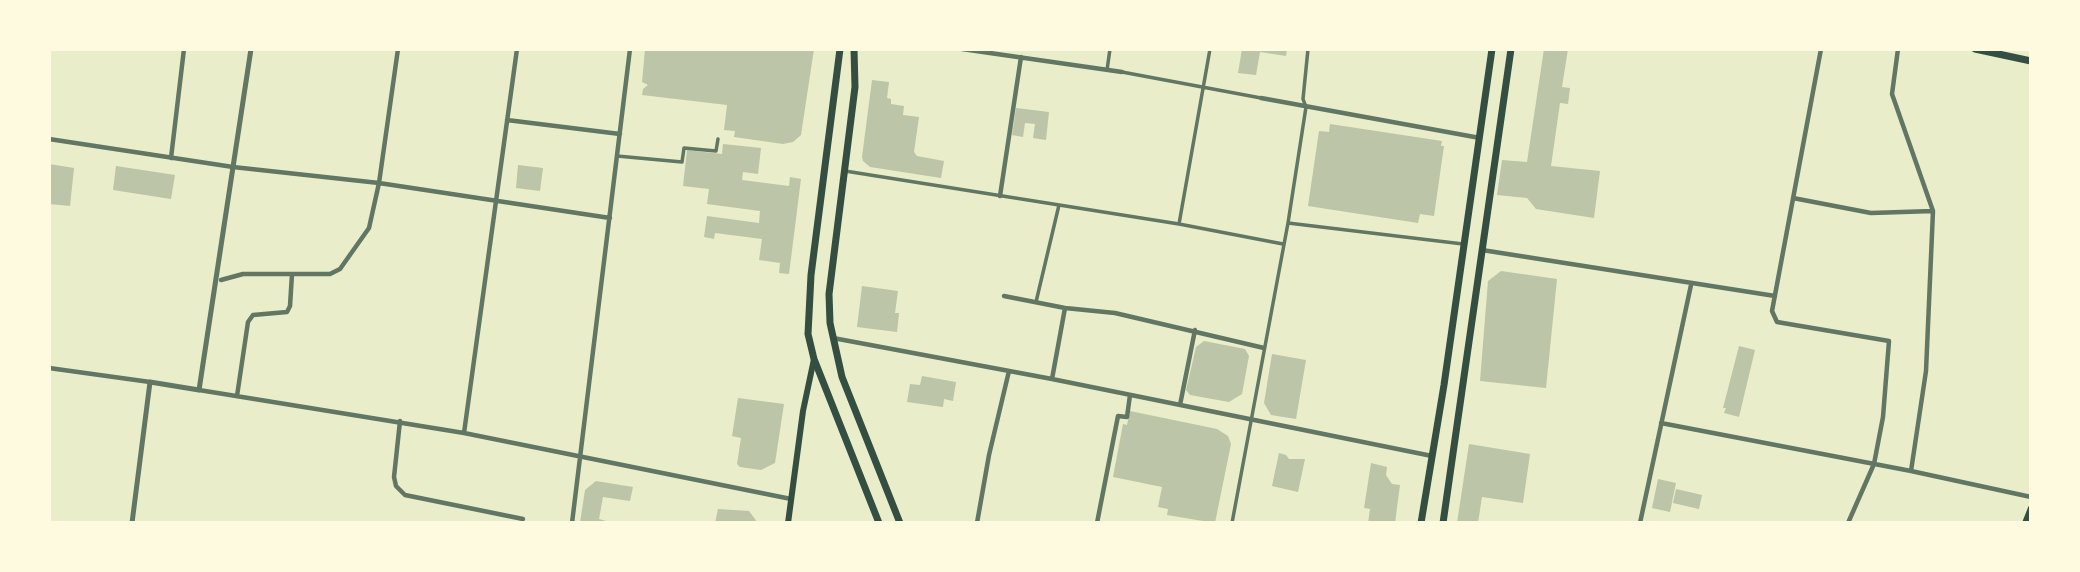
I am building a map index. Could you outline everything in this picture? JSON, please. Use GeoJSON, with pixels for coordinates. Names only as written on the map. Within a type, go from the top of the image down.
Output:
{"type":"FeatureCollection","features":[{"type":"Feature","properties":{"kind":"main road"},"geometry":{"type":"LineString","coordinates":[[840,49],[808,303],[808,334],[814,359],[879,523]]}},
{"type":"Feature","properties":{"kind":"main road"},"geometry":{"type":"LineString","coordinates":[[854,49],[855,87],[829,294],[833,338],[842,377],[900,523]]}},
{"type":"Feature","properties":{"kind":"main road"},"geometry":{"type":"LineString","coordinates":[[1421,523],[1465,244],[1492,49]]}},
{"type":"Feature","properties":{"kind":"main road"},"geometry":{"type":"LineString","coordinates":[[1443,523],[1511,49]]}},
{"type":"Feature","properties":{"kind":"main road"},"geometry":{"type":"LineString","coordinates":[[1975,49],[2031,61]]}},
{"type":"Feature","properties":{"kind":"main road"},"geometry":{"type":"LineString","coordinates":[[789,523],[803,411],[814,359]]}},
{"type":"Feature","properties":{"kind":"main road"},"geometry":{"type":"LineString","coordinates":[[2025,523],[2031,508]]}},
{"type":"Feature","properties":{"kind":"street"},"geometry":{"type":"LineString","coordinates":[[171,158],[184,49]]}},
{"type":"Feature","properties":{"kind":"street"},"geometry":{"type":"LineString","coordinates":[[199,390],[251,49]]}},
{"type":"Feature","properties":{"kind":"street"},"geometry":{"type":"LineString","coordinates":[[221,280],[243,274],[330,274],[340,269],[369,228],[379,183],[398,49]]}},
{"type":"Feature","properties":{"kind":"street"},"geometry":{"type":"LineString","coordinates":[[464,433],[517,49]]}},
{"type":"Feature","properties":{"kind":"street"},"geometry":{"type":"LineString","coordinates":[[572,523],[630,49]]}},
{"type":"Feature","properties":{"kind":"street"},"geometry":{"type":"LineString","coordinates":[[961,49],[1107,69],[1480,138]]}},
{"type":"Feature","properties":{"kind":"street"},"geometry":{"type":"LineString","coordinates":[[1107,69],[1110,49]]}},
{"type":"Feature","properties":{"kind":"street"},"geometry":{"type":"LineString","coordinates":[[1179,224],[1210,49]]}},
{"type":"Feature","properties":{"kind":"street"},"geometry":{"type":"LineString","coordinates":[[1232,523],[1288,223],[1306,107],[1303,99],[1308,49]]}},
{"type":"Feature","properties":{"kind":"street"},"geometry":{"type":"LineString","coordinates":[[1821,49],[1772,311],[1777,321],[1889,341],[1883,417],[1874,464],[1849,523]]}},
{"type":"Feature","properties":{"kind":"street"},"geometry":{"type":"LineString","coordinates":[[1898,49],[1892,94],[1933,211],[1926,371],[1912,471]]}},
{"type":"Feature","properties":{"kind":"street"},"geometry":{"type":"LineString","coordinates":[[1000,196],[1021,57]]}},
{"type":"Feature","properties":{"kind":"street"},"geometry":{"type":"LineString","coordinates":[[507,120],[620,134]]}},
{"type":"Feature","properties":{"kind":"street"},"geometry":{"type":"LineString","coordinates":[[49,139],[233,167],[379,183],[610,218]]}},
{"type":"Feature","properties":{"kind":"street"},"geometry":{"type":"LineString","coordinates":[[617,156],[682,162],[684,148],[716,150],[718,139]]}},
{"type":"Feature","properties":{"kind":"street"},"geometry":{"type":"LineString","coordinates":[[845,171],[1179,224],[1283,244]]}},
{"type":"Feature","properties":{"kind":"street"},"geometry":{"type":"LineString","coordinates":[[1793,198],[1871,213],[1933,211]]}},
{"type":"Feature","properties":{"kind":"street"},"geometry":{"type":"LineString","coordinates":[[1036,302],[1059,205]]}},
{"type":"Feature","properties":{"kind":"street"},"geometry":{"type":"LineString","coordinates":[[1288,223],[1465,244]]}},
{"type":"Feature","properties":{"kind":"street"},"geometry":{"type":"LineString","coordinates":[[1482,250],[1775,296]]}},
{"type":"Feature","properties":{"kind":"street"},"geometry":{"type":"LineString","coordinates":[[237,396],[248,322],[253,316],[288,312],[292,274]]}},
{"type":"Feature","properties":{"kind":"street"},"geometry":{"type":"LineString","coordinates":[[1640,523],[1692,285]]}},
{"type":"Feature","properties":{"kind":"street"},"geometry":{"type":"LineString","coordinates":[[1004,296],[1065,308],[1115,313],[1265,348]]}},
{"type":"Feature","properties":{"kind":"street"},"geometry":{"type":"LineString","coordinates":[[1052,379],[1065,308]]}},
{"type":"Feature","properties":{"kind":"street"},"geometry":{"type":"LineString","coordinates":[[1180,405],[1195,330]]}},
{"type":"Feature","properties":{"kind":"street"},"geometry":{"type":"LineString","coordinates":[[833,338],[1052,379],[1432,456]]}},
{"type":"Feature","properties":{"kind":"street"},"geometry":{"type":"LineString","coordinates":[[49,368],[400,421],[791,499]]}},
{"type":"Feature","properties":{"kind":"street"},"geometry":{"type":"LineString","coordinates":[[977,523],[989,455],[1009,371]]}},
{"type":"Feature","properties":{"kind":"street"},"geometry":{"type":"LineString","coordinates":[[132,523],[150,382]]}},
{"type":"Feature","properties":{"kind":"street"},"geometry":{"type":"LineString","coordinates":[[1097,523],[1118,416],[1126,417],[1130,396]]}},
{"type":"Feature","properties":{"kind":"street"},"geometry":{"type":"LineString","coordinates":[[400,421],[394,477],[396,486],[405,495],[523,519]]}},
{"type":"Feature","properties":{"kind":"street"},"geometry":{"type":"LineString","coordinates":[[1661,423],[1912,471],[2031,497]]}},
{"type":"Feature","properties":{"kind":"building"},"geometry":{"type":"Polygon","coordinates":[[[645,49],[814,49],[801,135],[793,142],[783,144],[734,137],[735,131],[724,130],[727,105],[642,95],[643,89],[648,85],[642,82],[645,49]]]}},
{"type":"Feature","properties":{"kind":"building"},"geometry":{"type":"Polygon","coordinates":[[[1242,49],[1287,49],[1286,56],[1260,52],[1256,75],[1238,73],[1242,49]]]}},
{"type":"Feature","properties":{"kind":"building"},"geometry":{"type":"Polygon","coordinates":[[[1544,49],[1568,49],[1562,87],[1570,88],[1568,104],[1560,103],[1551,166],[1600,171],[1594,218],[1536,209],[1527,198],[1497,195],[1502,160],[1527,162],[1544,49]]]}},
{"type":"Feature","properties":{"kind":"building"},"geometry":{"type":"Polygon","coordinates":[[[872,80],[889,82],[887,98],[891,99],[891,104],[904,106],[903,115],[919,117],[914,152],[917,156],[944,161],[941,178],[870,167],[863,161],[872,80]]]}},
{"type":"Feature","properties":{"kind":"building"},"geometry":{"type":"Polygon","coordinates":[[[1016,108],[1049,112],[1046,140],[1033,138],[1035,124],[1025,123],[1023,137],[1012,135],[1016,108]]]}},
{"type":"Feature","properties":{"kind":"building"},"geometry":{"type":"Polygon","coordinates":[[[1330,124],[1442,141],[1441,146],[1444,146],[1434,216],[1420,214],[1418,223],[1308,206],[1319,131],[1329,132],[1330,124]]]}},
{"type":"Feature","properties":{"kind":"building"},"geometry":{"type":"Polygon","coordinates":[[[723,144],[761,148],[758,174],[743,172],[742,180],[789,186],[790,177],[801,179],[789,274],[779,273],[780,263],[759,260],[762,239],[715,233],[714,239],[704,237],[707,216],[759,223],[760,211],[707,204],[709,189],[683,186],[687,150],[722,154],[723,144]]]}},
{"type":"Feature","properties":{"kind":"building"},"geometry":{"type":"Polygon","coordinates":[[[49,164],[74,168],[70,206],[49,204],[49,164]]]}},
{"type":"Feature","properties":{"kind":"building"},"geometry":{"type":"Polygon","coordinates":[[[518,165],[543,168],[540,191],[516,188],[518,165]]]}},
{"type":"Feature","properties":{"kind":"building"},"geometry":{"type":"Polygon","coordinates":[[[116,166],[175,175],[171,199],[113,190],[116,166]]]}},
{"type":"Feature","properties":{"kind":"building"},"geometry":{"type":"Polygon","coordinates":[[[1501,271],[1557,279],[1546,388],[1480,381],[1488,281],[1501,271]]]}},
{"type":"Feature","properties":{"kind":"building"},"geometry":{"type":"Polygon","coordinates":[[[862,286],[898,291],[895,313],[899,313],[897,332],[857,327],[862,286]]]}},
{"type":"Feature","properties":{"kind":"building"},"geometry":{"type":"Polygon","coordinates":[[[1204,341],[1245,349],[1249,356],[1242,394],[1229,402],[1190,395],[1186,390],[1196,347],[1204,341]]]}},
{"type":"Feature","properties":{"kind":"building"},"geometry":{"type":"Polygon","coordinates":[[[1739,346],[1755,350],[1739,417],[1724,413],[1726,408],[1723,408],[1739,346]]]}},
{"type":"Feature","properties":{"kind":"building"},"geometry":{"type":"Polygon","coordinates":[[[1272,354],[1306,360],[1296,419],[1271,415],[1264,403],[1272,354]]]}},
{"type":"Feature","properties":{"kind":"building"},"geometry":{"type":"Polygon","coordinates":[[[922,376],[956,382],[953,401],[944,399],[943,407],[907,402],[910,384],[920,385],[922,376]]]}},
{"type":"Feature","properties":{"kind":"building"},"geometry":{"type":"Polygon","coordinates":[[[738,398],[784,404],[775,463],[761,470],[740,467],[737,464],[741,438],[732,436],[738,398]]]}},
{"type":"Feature","properties":{"kind":"building"},"geometry":{"type":"Polygon","coordinates":[[[1130,411],[1217,429],[1228,436],[1231,444],[1215,523],[1167,515],[1168,509],[1158,507],[1162,487],[1113,477],[1123,424],[1127,425],[1130,411]]]}},
{"type":"Feature","properties":{"kind":"building"},"geometry":{"type":"Polygon","coordinates":[[[1469,444],[1530,454],[1523,503],[1482,497],[1478,523],[1457,523],[1469,444]]]}},
{"type":"Feature","properties":{"kind":"building"},"geometry":{"type":"Polygon","coordinates":[[[1279,453],[1289,459],[1305,459],[1298,492],[1272,486],[1279,453]]]}},
{"type":"Feature","properties":{"kind":"building"},"geometry":{"type":"Polygon","coordinates":[[[1371,463],[1387,467],[1386,475],[1392,484],[1400,485],[1395,523],[1368,523],[1370,509],[1364,508],[1371,463]]]}},
{"type":"Feature","properties":{"kind":"building"},"geometry":{"type":"Polygon","coordinates":[[[1658,479],[1676,483],[1670,512],[1652,508],[1658,479]]]}},
{"type":"Feature","properties":{"kind":"building"},"geometry":{"type":"Polygon","coordinates":[[[596,481],[633,487],[630,501],[603,497],[599,519],[613,523],[580,523],[585,490],[596,481]]]}},
{"type":"Feature","properties":{"kind":"building"},"geometry":{"type":"Polygon","coordinates":[[[1676,489],[1702,495],[1699,509],[1673,503],[1676,489]]]}},
{"type":"Feature","properties":{"kind":"building"},"geometry":{"type":"Polygon","coordinates":[[[718,509],[749,511],[758,523],[715,523],[718,509]]]}}]}
